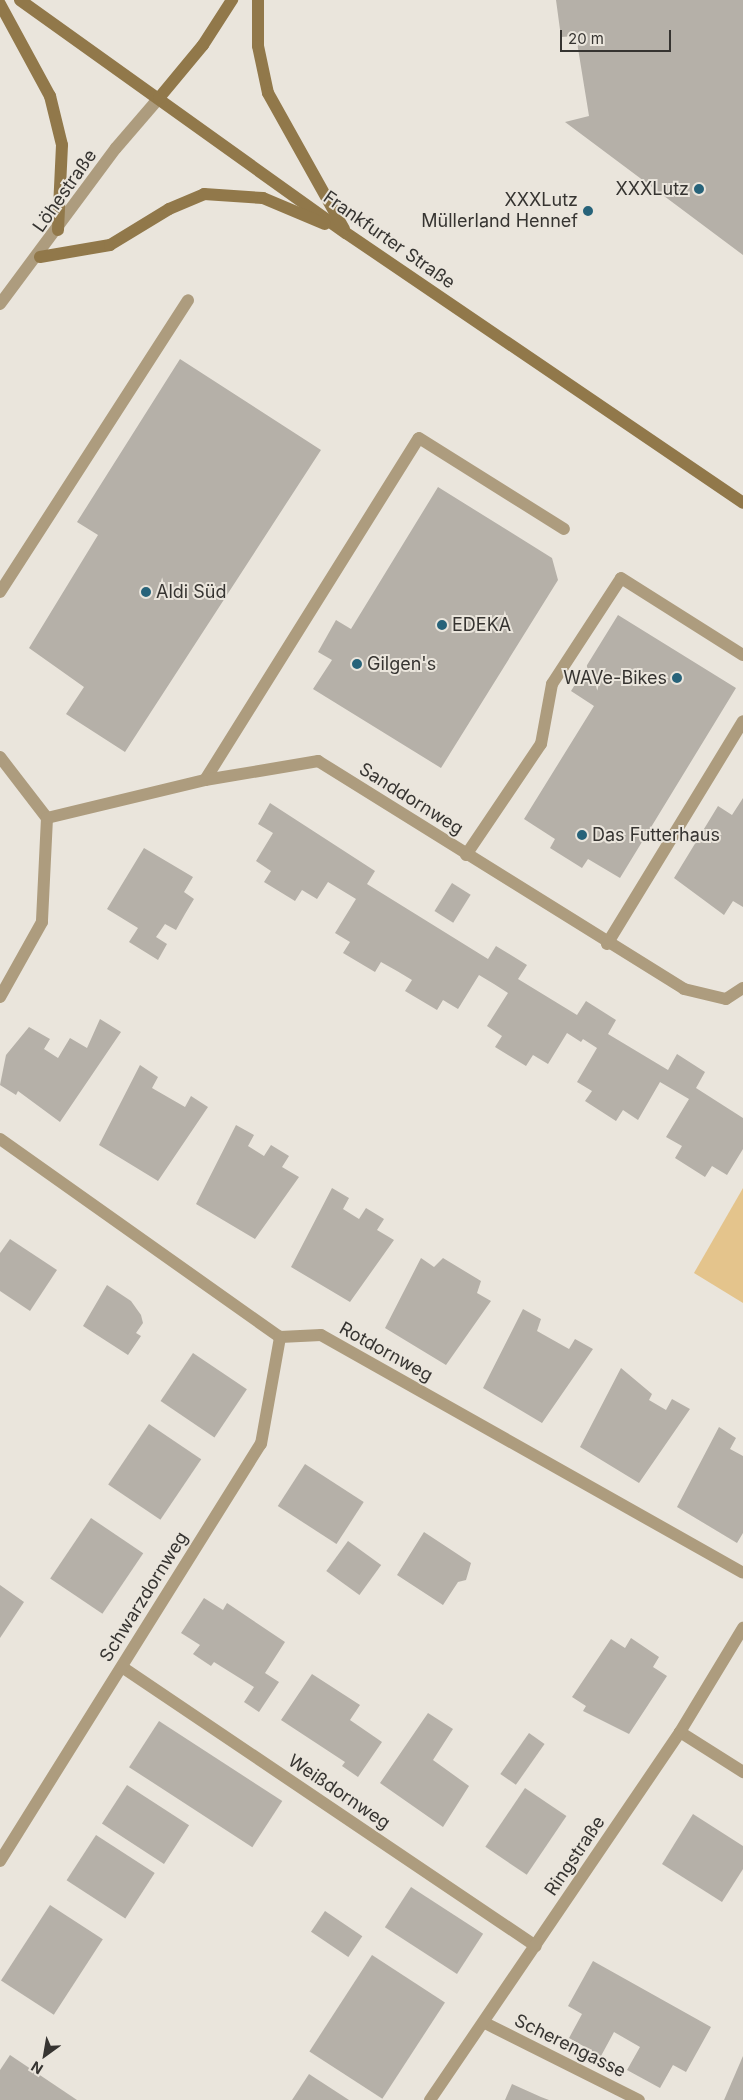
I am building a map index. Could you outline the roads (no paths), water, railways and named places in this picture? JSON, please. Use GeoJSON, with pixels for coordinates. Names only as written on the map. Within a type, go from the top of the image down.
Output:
{"type":"FeatureCollection","features":[{"type":"Feature","properties":{"kind":"main road","name":"Frankfurter Straße"},"geometry":{"type":"LineString","coordinates":[[20,0],[160,98],[346,233],[743,504]]}},
{"type":"Feature","properties":{"kind":"main road"},"geometry":{"type":"LineString","coordinates":[[160,98],[203,45],[232,0]]}},
{"type":"Feature","properties":{"kind":"main road"},"geometry":{"type":"LineString","coordinates":[[258,0],[258,46],[268,93],[346,233]]}},
{"type":"Feature","properties":{"kind":"main road"},"geometry":{"type":"LineString","coordinates":[[0,4],[50,96],[62,145],[58,230]]}},
{"type":"Feature","properties":{"kind":"main road"},"geometry":{"type":"LineString","coordinates":[[40,257],[110,245],[168,209],[204,194],[263,198],[346,233]]}},
{"type":"Feature","properties":{"kind":"street","name":"Löhestraße"},"geometry":{"type":"LineString","coordinates":[[0,304],[40,257],[116,148],[160,98]]}},
{"type":"Feature","properties":{"kind":"street"},"geometry":{"type":"LineString","coordinates":[[0,592],[188,300]]}},
{"type":"Feature","properties":{"kind":"street"},"geometry":{"type":"LineString","coordinates":[[205,780],[419,438],[564,529]]}},
{"type":"Feature","properties":{"kind":"street"},"geometry":{"type":"LineString","coordinates":[[466,855],[541,744],[552,684],[621,578],[743,655]]}},
{"type":"Feature","properties":{"kind":"street"},"geometry":{"type":"LineString","coordinates":[[607,944],[743,721]]}},
{"type":"Feature","properties":{"kind":"street"},"geometry":{"type":"LineString","coordinates":[[0,757],[47,818],[42,922],[0,997]]}},
{"type":"Feature","properties":{"kind":"street","name":"Sanddornweg"},"geometry":{"type":"LineString","coordinates":[[47,818],[205,780],[318,761],[607,944],[684,990],[726,999],[743,988]]}},
{"type":"Feature","properties":{"kind":"street"},"geometry":{"type":"LineString","coordinates":[[0,1139],[280,1337]]}},
{"type":"Feature","properties":{"kind":"street","name":"Rotdornweg"},"geometry":{"type":"LineString","coordinates":[[280,1337],[321,1335],[743,1572]]}},
{"type":"Feature","properties":{"kind":"street","name":"Schwarzdornweg"},"geometry":{"type":"LineString","coordinates":[[0,1861],[261,1444],[280,1337]]}},
{"type":"Feature","properties":{"kind":"street","name":"Ringstraße"},"geometry":{"type":"LineString","coordinates":[[430,2100],[485,2023],[680,1732],[743,1628]]}},
{"type":"Feature","properties":{"kind":"street","name":"Weißdornweg"},"geometry":{"type":"LineString","coordinates":[[122,1667],[536,1946]]}},
{"type":"Feature","properties":{"kind":"street"},"geometry":{"type":"LineString","coordinates":[[680,1732],[743,1772]]}},
{"type":"Feature","properties":{"kind":"street","name":"Scherengasse"},"geometry":{"type":"LineString","coordinates":[[485,2023],[639,2100]]}},
{"type":"Feature","properties":{"kind":"place","name":"XXXLutz"},"geometry":{"type":"Point","coordinates":[699,189]}},
{"type":"Feature","properties":{"kind":"place","name":"XXXLutz Müllerland Hennef"},"geometry":{"type":"Point","coordinates":[588,211]}},
{"type":"Feature","properties":{"kind":"place","name":"Aldi Süd"},"geometry":{"type":"Point","coordinates":[146,592]}},
{"type":"Feature","properties":{"kind":"place","name":"EDEKA"},"geometry":{"type":"Point","coordinates":[442,625]}},
{"type":"Feature","properties":{"kind":"place","name":"Gilgen's"},"geometry":{"type":"Point","coordinates":[357,664]}},
{"type":"Feature","properties":{"kind":"place","name":"WAVe-Bikes"},"geometry":{"type":"Point","coordinates":[677,678]}},
{"type":"Feature","properties":{"kind":"place","name":"Das Futterhaus"},"geometry":{"type":"Point","coordinates":[582,835]}}]}
